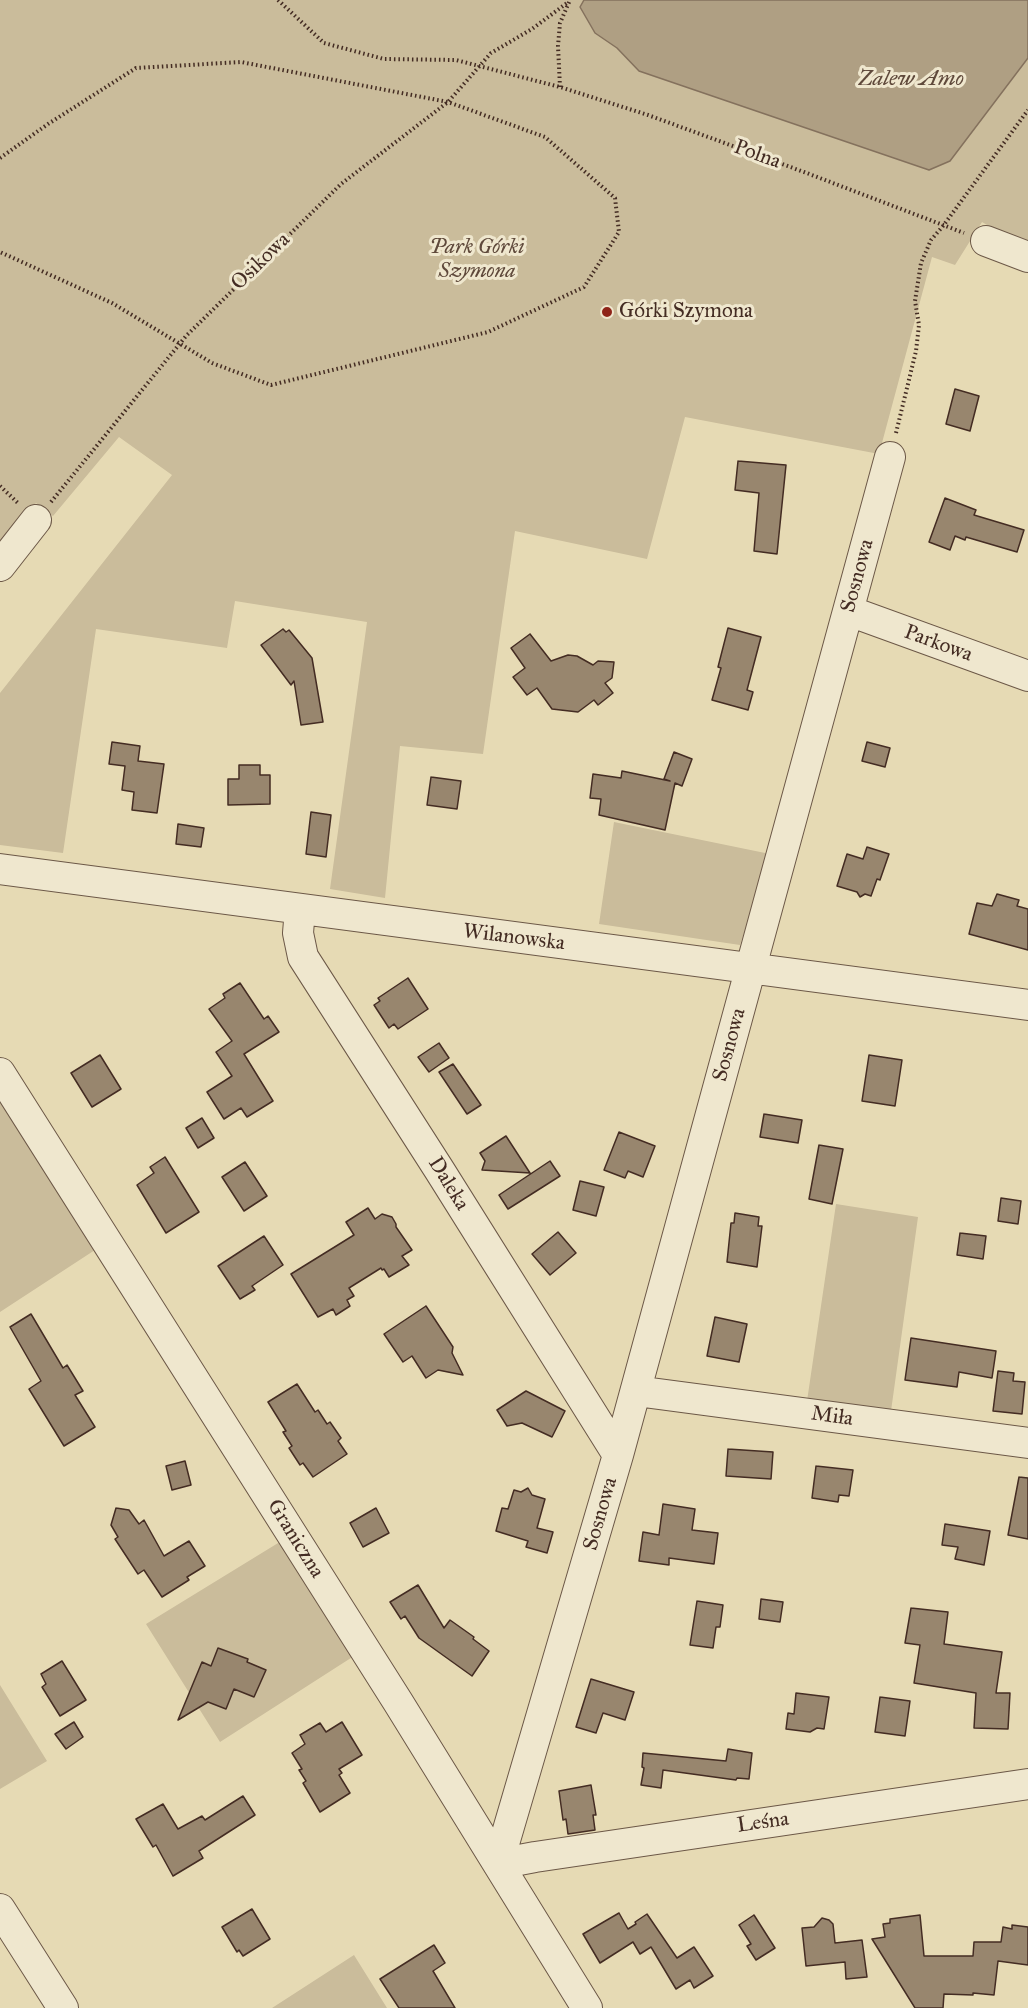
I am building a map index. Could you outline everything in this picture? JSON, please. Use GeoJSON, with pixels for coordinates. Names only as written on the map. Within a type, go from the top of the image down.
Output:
{"type":"FeatureCollection","features":[{"type":"Feature","properties":{"kind":"street"},"geometry":{"type":"LineString","coordinates":[[986,241],[1028,257]]}},
{"type":"Feature","properties":{"kind":"street","name":"Sosnowa"},"geometry":{"type":"LineString","coordinates":[[498,1864],[636,1391],[890,457]]}},
{"type":"Feature","properties":{"kind":"street"},"geometry":{"type":"LineString","coordinates":[[0,566],[36,520]]}},
{"type":"Feature","properties":{"kind":"street","name":"Parkowa"},"geometry":{"type":"LineString","coordinates":[[849,611],[1028,676]]}},
{"type":"Feature","properties":{"kind":"street","name":"Wilanowska"},"geometry":{"type":"LineString","coordinates":[[0,869],[1028,1005]]}},
{"type":"Feature","properties":{"kind":"street","name":"Daleka"},"geometry":{"type":"LineString","coordinates":[[300,909],[298,933],[303,957],[618,1455]]}},
{"type":"Feature","properties":{"kind":"street","name":"Graniczna"},"geometry":{"type":"LineString","coordinates":[[0,1073],[587,2008]]}},
{"type":"Feature","properties":{"kind":"street","name":"Miła"},"geometry":{"type":"LineString","coordinates":[[636,1391],[1028,1443]]}},
{"type":"Feature","properties":{"kind":"street","name":"Leśna"},"geometry":{"type":"LineString","coordinates":[[498,1864],[1028,1784]]}},
{"type":"Feature","properties":{"kind":"street"},"geometry":{"type":"LineString","coordinates":[[0,1909],[63,2008]]}},
{"type":"Feature","properties":{"kind":"path","name":"Polna"},"geometry":{"type":"LineString","coordinates":[[278,0],[324,43],[384,59],[456,60],[560,87],[704,135],[986,241]]}},
{"type":"Feature","properties":{"kind":"path","name":"Osikowa"},"geometry":{"type":"LineString","coordinates":[[36,520],[179,344],[341,184],[448,102],[491,53],[532,29],[568,2]]}},
{"type":"Feature","properties":{"kind":"path"},"geometry":{"type":"LineString","coordinates":[[560,87],[558,46],[560,23],[568,2]]}},
{"type":"Feature","properties":{"kind":"path"},"geometry":{"type":"LineString","coordinates":[[0,158],[48,124],[136,68],[241,62],[448,102],[545,137],[615,198],[619,232],[584,287],[488,332],[271,385],[212,363],[112,303],[0,252]]}},
{"type":"Feature","properties":{"kind":"path"},"geometry":{"type":"LineString","coordinates":[[890,457],[916,351],[919,325],[915,301],[921,263],[931,240],[1028,110]]}},
{"type":"Feature","properties":{"kind":"green space","name":"Park Górki Szymona"},"geometry":{"type":"Polygon","coordinates":[[[0,0],[1028,0],[1028,249],[982,222],[955,265],[932,257],[879,454],[685,417],[647,559],[515,531],[483,754],[400,746],[385,898],[330,889],[367,622],[235,601],[227,648],[96,629],[63,853],[0,845],[0,693],[172,475],[119,437],[53,516],[36,503],[0,545],[0,0]]]}},
{"type":"Feature","properties":{"kind":"green space"},"geometry":{"type":"Polygon","coordinates":[[[614,822],[770,854],[740,945],[599,924],[614,822]]]}},
{"type":"Feature","properties":{"kind":"green space"},"geometry":{"type":"Polygon","coordinates":[[[0,1093],[98,1248],[0,1312],[0,1093]]]}},
{"type":"Feature","properties":{"kind":"green space"},"geometry":{"type":"Polygon","coordinates":[[[836,1204],[918,1217],[891,1411],[807,1401],[836,1204]]]}},
{"type":"Feature","properties":{"kind":"green space"},"geometry":{"type":"Polygon","coordinates":[[[283,1540],[354,1656],[220,1742],[146,1624],[283,1540]]]}},
{"type":"Feature","properties":{"kind":"green space"},"geometry":{"type":"Polygon","coordinates":[[[0,1685],[47,1761],[0,1789],[0,1685]]]}},
{"type":"Feature","properties":{"kind":"green space"},"geometry":{"type":"Polygon","coordinates":[[[354,1955],[387,2008],[272,2008],[354,1955]]]}},
{"type":"Feature","properties":{"kind":"water","name":"Zalew Amo"},"geometry":{"type":"Polygon","coordinates":[[[584,0],[1028,0],[1028,58],[950,161],[929,170],[639,71],[617,48],[595,33],[580,7],[584,0]]]}},
{"type":"Feature","properties":{"kind":"building"},"geometry":{"type":"Polygon","coordinates":[[[955,389],[979,396],[970,431],[946,424],[955,389]]]}},
{"type":"Feature","properties":{"kind":"building"},"geometry":{"type":"Polygon","coordinates":[[[738,461],[786,465],[777,554],[754,551],[759,493],[735,490],[738,461]]]}},
{"type":"Feature","properties":{"kind":"building"},"geometry":{"type":"Polygon","coordinates":[[[945,498],[976,510],[974,515],[1024,530],[1017,552],[966,537],[965,540],[955,536],[950,550],[929,542],[945,498]]]}},
{"type":"Feature","properties":{"kind":"building"},"geometry":{"type":"Polygon","coordinates":[[[728,628],[761,637],[747,690],[753,692],[748,710],[712,700],[721,668],[718,667],[728,628]]]}},
{"type":"Feature","properties":{"kind":"building"},"geometry":{"type":"Polygon","coordinates":[[[283,629],[286,632],[289,630],[312,658],[323,722],[301,725],[294,681],[291,685],[261,645],[283,629]]]}},
{"type":"Feature","properties":{"kind":"building"},"geometry":{"type":"Polygon","coordinates":[[[530,634],[551,661],[568,655],[577,656],[593,665],[598,661],[614,662],[612,678],[605,683],[613,693],[598,705],[594,700],[578,712],[552,709],[537,688],[527,695],[513,677],[525,668],[511,648],[530,634]]]}},
{"type":"Feature","properties":{"kind":"building"},"geometry":{"type":"Polygon","coordinates":[[[112,742],[140,746],[138,761],[164,764],[157,813],[132,810],[134,792],[122,790],[125,766],[109,764],[112,742]]]}},
{"type":"Feature","properties":{"kind":"building"},"geometry":{"type":"Polygon","coordinates":[[[867,742],[890,748],[885,767],[862,761],[867,742]]]}},
{"type":"Feature","properties":{"kind":"building"},"geometry":{"type":"Polygon","coordinates":[[[674,752],[692,759],[682,786],[675,783],[665,830],[599,815],[601,799],[590,798],[593,774],[621,778],[622,771],[670,781],[664,779],[674,752]]]}},
{"type":"Feature","properties":{"kind":"building"},"geometry":{"type":"Polygon","coordinates":[[[239,765],[260,765],[260,775],[270,775],[270,804],[228,805],[228,779],[239,779],[239,765]]]}},
{"type":"Feature","properties":{"kind":"building"},"geometry":{"type":"Polygon","coordinates":[[[431,777],[461,781],[457,809],[427,805],[431,777]]]}},
{"type":"Feature","properties":{"kind":"building"},"geometry":{"type":"Polygon","coordinates":[[[311,812],[331,815],[326,857],[306,854],[311,812]]]}},
{"type":"Feature","properties":{"kind":"building"},"geometry":{"type":"Polygon","coordinates":[[[178,824],[204,828],[201,847],[176,844],[178,824]]]}},
{"type":"Feature","properties":{"kind":"building"},"geometry":{"type":"Polygon","coordinates":[[[867,847],[889,854],[880,880],[877,879],[871,896],[865,894],[860,897],[857,892],[837,886],[847,854],[863,859],[867,847]]]}},
{"type":"Feature","properties":{"kind":"building"},"geometry":{"type":"Polygon","coordinates":[[[997,894],[1019,900],[1017,906],[1028,909],[1028,950],[969,934],[977,903],[992,906],[997,894]]]}},
{"type":"Feature","properties":{"kind":"building"},"geometry":{"type":"Polygon","coordinates":[[[408,978],[428,1009],[398,1029],[394,1024],[389,1028],[374,1005],[380,1001],[378,998],[408,978]]]}},
{"type":"Feature","properties":{"kind":"building"},"geometry":{"type":"Polygon","coordinates":[[[240,983],[264,1019],[268,1016],[279,1032],[244,1054],[273,1101],[247,1117],[241,1108],[224,1119],[207,1092],[232,1076],[216,1052],[232,1041],[209,1009],[225,998],[223,994],[240,983]]]}},
{"type":"Feature","properties":{"kind":"building"},"geometry":{"type":"Polygon","coordinates":[[[439,1043],[449,1058],[429,1072],[418,1057],[439,1043]]]}},
{"type":"Feature","properties":{"kind":"building"},"geometry":{"type":"Polygon","coordinates":[[[100,1055],[121,1089],[92,1107],[71,1073],[100,1055]]]}},
{"type":"Feature","properties":{"kind":"building"},"geometry":{"type":"Polygon","coordinates":[[[869,1055],[902,1060],[895,1106],[862,1101],[869,1055]]]}},
{"type":"Feature","properties":{"kind":"building"},"geometry":{"type":"Polygon","coordinates":[[[453,1064],[481,1105],[467,1114],[439,1072],[453,1064]]]}},
{"type":"Feature","properties":{"kind":"building"},"geometry":{"type":"Polygon","coordinates":[[[764,1114],[802,1120],[798,1143],[760,1137],[764,1114]]]}},
{"type":"Feature","properties":{"kind":"building"},"geometry":{"type":"Polygon","coordinates":[[[202,1118],[214,1138],[198,1148],[186,1128],[202,1118]]]}},
{"type":"Feature","properties":{"kind":"building"},"geometry":{"type":"Polygon","coordinates":[[[619,1132],[655,1146],[643,1177],[628,1171],[625,1178],[604,1170],[619,1132]]]}},
{"type":"Feature","properties":{"kind":"building"},"geometry":{"type":"Polygon","coordinates":[[[506,1136],[530,1173],[482,1170],[485,1161],[480,1153],[506,1136]]]}},
{"type":"Feature","properties":{"kind":"building"},"geometry":{"type":"Polygon","coordinates":[[[819,1145],[843,1149],[832,1204],[809,1199],[819,1145]]]}},
{"type":"Feature","properties":{"kind":"building"},"geometry":{"type":"Polygon","coordinates":[[[165,1157],[199,1212],[166,1233],[137,1185],[154,1173],[150,1167],[165,1157]]]}},
{"type":"Feature","properties":{"kind":"building"},"geometry":{"type":"Polygon","coordinates":[[[550,1161],[560,1176],[508,1209],[499,1195],[550,1161]]]}},
{"type":"Feature","properties":{"kind":"building"},"geometry":{"type":"Polygon","coordinates":[[[245,1162],[267,1196],[244,1211],[222,1177],[245,1162]]]}},
{"type":"Feature","properties":{"kind":"building"},"geometry":{"type":"Polygon","coordinates":[[[580,1181],[604,1187],[596,1216],[573,1210],[580,1181]]]}},
{"type":"Feature","properties":{"kind":"building"},"geometry":{"type":"Polygon","coordinates":[[[1001,1198],[1021,1201],[1018,1224],[998,1221],[1001,1198]]]}},
{"type":"Feature","properties":{"kind":"building"},"geometry":{"type":"Polygon","coordinates":[[[368,1208],[375,1219],[382,1214],[392,1217],[412,1250],[402,1256],[409,1265],[389,1277],[381,1268],[349,1288],[354,1296],[347,1300],[350,1306],[336,1315],[333,1309],[318,1317],[291,1274],[354,1235],[346,1222],[368,1208]]]}},
{"type":"Feature","properties":{"kind":"building"},"geometry":{"type":"Polygon","coordinates":[[[735,1213],[759,1217],[758,1226],[762,1226],[757,1267],[727,1262],[731,1223],[734,1223],[735,1213]]]}},
{"type":"Feature","properties":{"kind":"building"},"geometry":{"type":"Polygon","coordinates":[[[558,1232],[576,1253],[550,1275],[532,1254],[558,1232]]]}},
{"type":"Feature","properties":{"kind":"building"},"geometry":{"type":"Polygon","coordinates":[[[960,1233],[986,1236],[983,1259],[957,1255],[960,1233]]]}},
{"type":"Feature","properties":{"kind":"building"},"geometry":{"type":"Polygon","coordinates":[[[264,1236],[283,1265],[252,1286],[255,1290],[240,1299],[218,1266],[264,1236]]]}},
{"type":"Feature","properties":{"kind":"building"},"geometry":{"type":"Polygon","coordinates":[[[426,1306],[453,1347],[452,1353],[463,1375],[438,1370],[426,1378],[412,1356],[403,1362],[384,1334],[426,1306]]]}},
{"type":"Feature","properties":{"kind":"building"},"geometry":{"type":"Polygon","coordinates":[[[31,1314],[63,1368],[67,1365],[83,1391],[75,1395],[95,1427],[64,1446],[29,1389],[41,1381],[10,1327],[31,1314]]]}},
{"type":"Feature","properties":{"kind":"building"},"geometry":{"type":"Polygon","coordinates":[[[715,1317],[747,1324],[739,1362],[707,1356],[715,1317]]]}},
{"type":"Feature","properties":{"kind":"building"},"geometry":{"type":"Polygon","coordinates":[[[911,1338],[996,1351],[992,1378],[959,1372],[957,1387],[905,1380],[911,1338]]]}},
{"type":"Feature","properties":{"kind":"building"},"geometry":{"type":"Polygon","coordinates":[[[998,1371],[1014,1373],[1013,1381],[1025,1382],[1022,1414],[993,1411],[998,1371]]]}},
{"type":"Feature","properties":{"kind":"building"},"geometry":{"type":"Polygon","coordinates":[[[297,1384],[315,1412],[318,1410],[327,1424],[330,1422],[341,1438],[338,1441],[347,1454],[313,1477],[303,1463],[300,1465],[289,1448],[292,1446],[283,1432],[286,1431],[268,1402],[297,1384]]]}},
{"type":"Feature","properties":{"kind":"building"},"geometry":{"type":"Polygon","coordinates":[[[526,1391],[565,1411],[552,1437],[522,1423],[507,1426],[497,1410],[526,1391]]]}},
{"type":"Feature","properties":{"kind":"building"},"geometry":{"type":"Polygon","coordinates":[[[728,1449],[773,1452],[771,1479],[726,1476],[728,1449]]]}},
{"type":"Feature","properties":{"kind":"building"},"geometry":{"type":"Polygon","coordinates":[[[185,1461],[191,1485],[172,1490],[166,1466],[185,1461]]]}},
{"type":"Feature","properties":{"kind":"building"},"geometry":{"type":"Polygon","coordinates":[[[816,1466],[853,1470],[849,1496],[839,1495],[838,1502],[812,1498],[816,1466]]]}},
{"type":"Feature","properties":{"kind":"building"},"geometry":{"type":"Polygon","coordinates":[[[1019,1477],[1028,1478],[1028,1539],[1008,1535],[1019,1477]]]}},
{"type":"Feature","properties":{"kind":"building"},"geometry":{"type":"Polygon","coordinates":[[[528,1488],[532,1495],[545,1499],[537,1528],[553,1532],[547,1553],[526,1547],[528,1541],[496,1531],[502,1508],[508,1509],[514,1490],[521,1492],[528,1488]]]}},
{"type":"Feature","properties":{"kind":"building"},"geometry":{"type":"Polygon","coordinates":[[[663,1504],[695,1509],[692,1530],[718,1533],[714,1564],[669,1558],[669,1565],[639,1561],[643,1532],[659,1535],[663,1504]]]}},
{"type":"Feature","properties":{"kind":"building"},"geometry":{"type":"Polygon","coordinates":[[[116,1508],[129,1510],[139,1524],[144,1520],[164,1556],[189,1541],[205,1566],[187,1577],[189,1580],[162,1597],[144,1570],[138,1574],[115,1539],[118,1537],[111,1525],[116,1508]]]}},
{"type":"Feature","properties":{"kind":"building"},"geometry":{"type":"Polygon","coordinates":[[[376,1508],[389,1533],[363,1547],[350,1523],[376,1508]]]}},
{"type":"Feature","properties":{"kind":"building"},"geometry":{"type":"Polygon","coordinates":[[[945,1524],[990,1531],[984,1565],[955,1559],[958,1547],[942,1545],[945,1524]]]}},
{"type":"Feature","properties":{"kind":"building"},"geometry":{"type":"Polygon","coordinates":[[[418,1585],[444,1628],[450,1620],[489,1651],[472,1676],[419,1638],[405,1616],[401,1619],[390,1602],[418,1585]]]}},
{"type":"Feature","properties":{"kind":"building"},"geometry":{"type":"Polygon","coordinates":[[[761,1599],[783,1602],[780,1622],[759,1619],[761,1599]]]}},
{"type":"Feature","properties":{"kind":"building"},"geometry":{"type":"Polygon","coordinates":[[[697,1601],[723,1605],[720,1627],[716,1627],[713,1648],[690,1645],[697,1601]]]}},
{"type":"Feature","properties":{"kind":"building"},"geometry":{"type":"Polygon","coordinates":[[[911,1608],[948,1612],[944,1644],[1002,1652],[996,1693],[1010,1693],[1008,1729],[974,1728],[976,1693],[914,1683],[920,1645],[905,1643],[911,1608]]]}},
{"type":"Feature","properties":{"kind":"building"},"geometry":{"type":"Polygon","coordinates":[[[218,1648],[248,1659],[247,1662],[266,1670],[254,1697],[234,1689],[226,1709],[208,1702],[178,1720],[202,1662],[211,1666],[218,1648]]]}},
{"type":"Feature","properties":{"kind":"building"},"geometry":{"type":"Polygon","coordinates":[[[62,1661],[86,1700],[60,1716],[42,1687],[46,1684],[41,1674],[62,1661]]]}},
{"type":"Feature","properties":{"kind":"building"},"geometry":{"type":"Polygon","coordinates":[[[591,1679],[634,1692],[625,1720],[603,1713],[596,1733],[576,1727],[591,1679]]]}},
{"type":"Feature","properties":{"kind":"building"},"geometry":{"type":"Polygon","coordinates":[[[796,1693],[829,1697],[824,1729],[817,1728],[810,1732],[786,1729],[788,1713],[794,1714],[796,1693]]]}},
{"type":"Feature","properties":{"kind":"building"},"geometry":{"type":"Polygon","coordinates":[[[880,1697],[910,1701],[905,1736],[875,1732],[880,1697]]]}},
{"type":"Feature","properties":{"kind":"building"},"geometry":{"type":"Polygon","coordinates":[[[74,1722],[83,1737],[66,1749],[55,1734],[74,1722]]]}},
{"type":"Feature","properties":{"kind":"building"},"geometry":{"type":"Polygon","coordinates":[[[342,1722],[362,1755],[339,1769],[342,1773],[339,1775],[350,1793],[320,1812],[303,1783],[306,1781],[299,1770],[302,1769],[292,1753],[305,1744],[300,1735],[320,1723],[326,1732],[342,1722]]]}},
{"type":"Feature","properties":{"kind":"building"},"geometry":{"type":"Polygon","coordinates":[[[728,1749],[752,1753],[749,1779],[737,1778],[736,1780],[663,1770],[661,1788],[641,1785],[644,1768],[642,1767],[643,1753],[726,1761],[728,1749]]]}},
{"type":"Feature","properties":{"kind":"building"},"geometry":{"type":"Polygon","coordinates":[[[591,1785],[596,1815],[593,1815],[595,1830],[568,1834],[566,1819],[563,1820],[559,1791],[591,1785]]]}},
{"type":"Feature","properties":{"kind":"building"},"geometry":{"type":"Polygon","coordinates":[[[243,1796],[255,1815],[199,1851],[203,1858],[173,1876],[156,1845],[153,1847],[136,1819],[163,1804],[178,1829],[202,1816],[205,1820],[243,1796]]]}},
{"type":"Feature","properties":{"kind":"building"},"geometry":{"type":"Polygon","coordinates":[[[252,1909],[270,1939],[243,1956],[239,1950],[237,1952],[222,1927],[252,1909]]]}},
{"type":"Feature","properties":{"kind":"building"},"geometry":{"type":"Polygon","coordinates":[[[619,1913],[628,1929],[647,1914],[677,1958],[694,1947],[713,1976],[694,1988],[690,1980],[676,1989],[651,1947],[640,1954],[633,1942],[600,1963],[583,1934],[619,1913]]]}},
{"type":"Feature","properties":{"kind":"building"},"geometry":{"type":"Polygon","coordinates":[[[754,1915],[775,1948],[756,1960],[747,1946],[751,1944],[739,1925],[754,1915]]]}},
{"type":"Feature","properties":{"kind":"building"},"geometry":{"type":"Polygon","coordinates":[[[920,1915],[924,1956],[973,1956],[974,1942],[1001,1942],[1003,1927],[1012,1929],[1012,1925],[1028,1927],[1028,1965],[998,1961],[994,1995],[944,1994],[943,2008],[915,2008],[872,1939],[885,1937],[883,1924],[890,1923],[890,1919],[920,1915]]]}},
{"type":"Feature","properties":{"kind":"building"},"geometry":{"type":"Polygon","coordinates":[[[822,1918],[833,1924],[835,1943],[862,1940],[867,1977],[846,1979],[845,1962],[806,1966],[802,1928],[814,1927],[822,1918]]]}},
{"type":"Feature","properties":{"kind":"building"},"geometry":{"type":"Polygon","coordinates":[[[434,1945],[445,1963],[433,1971],[455,2008],[399,2008],[380,1979],[434,1945]]]}},
{"type":"Feature","properties":{"kind":"place","name":"Górki Szymona"},"geometry":{"type":"Point","coordinates":[607,312]}}]}
